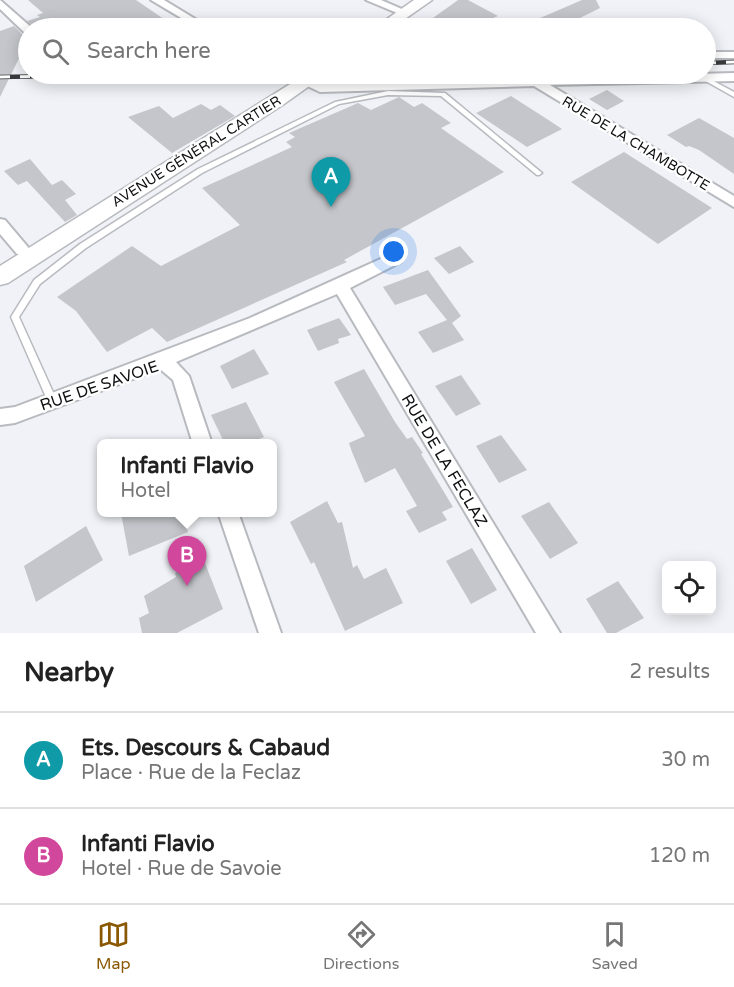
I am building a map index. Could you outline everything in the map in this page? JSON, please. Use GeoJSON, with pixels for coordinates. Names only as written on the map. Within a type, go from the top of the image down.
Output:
{"type":"FeatureCollection","features":[{"type":"Feature","properties":{"kind":"main road"},"geometry":{"type":"LineString","coordinates":[[398,18],[424,0]]}},
{"type":"Feature","properties":{"kind":"main road","name":"AVENUE GÉNÉRAL CARTIER"},"geometry":{"type":"LineString","coordinates":[[0,277],[104,208],[188,158],[302,84]]}},
{"type":"Feature","properties":{"kind":"main road","name":"AVENUE GÉNÉRAL CARTIER"},"geometry":{"type":"LineString","coordinates":[[0,264],[29,246],[104,208]]}},
{"type":"Feature","properties":{"kind":"main road","name":"AVENUE GÉNÉRAL CARTIER"},"geometry":{"type":"LineString","coordinates":[[0,270],[22,255],[29,246]]}},
{"type":"Feature","properties":{"kind":"street"},"geometry":{"type":"LineString","coordinates":[[156,0],[188,18]]}},
{"type":"Feature","properties":{"kind":"street"},"geometry":{"type":"LineString","coordinates":[[371,0],[406,13]]}},
{"type":"Feature","properties":{"kind":"street"},"geometry":{"type":"LineString","coordinates":[[0,3],[5,12],[18,22]]}},
{"type":"Feature","properties":{"kind":"street"},"geometry":{"type":"LineString","coordinates":[[716,55],[734,55]]}},
{"type":"Feature","properties":{"kind":"street","name":"RUE DE LA CHAMBOTTE"},"geometry":{"type":"LineString","coordinates":[[716,78],[734,77]]}},
{"type":"Feature","properties":{"kind":"street","name":"RUE DE LA CHAMBOTTE"},"geometry":{"type":"LineString","coordinates":[[316,84],[320,88],[538,84],[734,202]]}},
{"type":"Feature","properties":{"kind":"street"},"geometry":{"type":"LineString","coordinates":[[0,224],[29,246]]}},
{"type":"Feature","properties":{"kind":"street"},"geometry":{"type":"LineString","coordinates":[[163,361],[341,286],[396,258]]}},
{"type":"Feature","properties":{"kind":"street","name":"RUE DE LA FECLAZ"},"geometry":{"type":"LineString","coordinates":[[341,286],[549,633]]}},
{"type":"Feature","properties":{"kind":"street","name":"RUE DE SAVOIE"},"geometry":{"type":"LineString","coordinates":[[0,427],[5,414],[52,401],[163,361],[180,376],[201,439]]}},
{"type":"Feature","properties":{"kind":"street"},"geometry":{"type":"LineString","coordinates":[[229,517],[270,633]]}},
{"type":"Feature","properties":{"kind":"lane"},"geometry":{"type":"LineString","coordinates":[[715,84],[734,95]]}},
{"type":"Feature","properties":{"kind":"lane"},"geometry":{"type":"LineString","coordinates":[[52,401],[15,317],[37,282],[83,246],[201,171],[337,103],[388,93],[443,94],[539,172]]}},
{"type":"Feature","properties":{"kind":"building"},"geometry":{"type":"Polygon","coordinates":[[[28,0],[136,0],[162,18],[37,18],[40,17],[37,15],[43,13],[28,0]]]}},
{"type":"Feature","properties":{"kind":"building"},"geometry":{"type":"Polygon","coordinates":[[[458,0],[468,0],[498,16],[493,18],[433,18],[458,0]]]}},
{"type":"Feature","properties":{"kind":"building"},"geometry":{"type":"Polygon","coordinates":[[[582,0],[596,0],[600,8],[580,18],[540,18],[582,0]]]}},
{"type":"Feature","properties":{"kind":"building"},"geometry":{"type":"Polygon","coordinates":[[[14,26],[18,30],[18,60],[0,97],[0,31],[14,26]]]}},
{"type":"Feature","properties":{"kind":"building"},"geometry":{"type":"Polygon","coordinates":[[[607,90],[624,101],[607,110],[589,99],[607,90]]]}},
{"type":"Feature","properties":{"kind":"building"},"geometry":{"type":"Polygon","coordinates":[[[511,96],[562,129],[527,147],[476,113],[511,96]]]}},
{"type":"Feature","properties":{"kind":"building"},"geometry":{"type":"Polygon","coordinates":[[[399,97],[414,107],[422,103],[451,123],[441,128],[504,172],[344,260],[347,262],[167,342],[152,328],[107,352],[76,311],[57,297],[132,246],[161,266],[240,225],[202,188],[292,147],[286,142],[295,137],[289,133],[358,103],[371,110],[399,97]]]}},
{"type":"Feature","properties":{"kind":"building"},"geometry":{"type":"Polygon","coordinates":[[[201,104],[211,110],[220,105],[235,116],[172,153],[128,117],[159,106],[173,118],[201,104]]]}},
{"type":"Feature","properties":{"kind":"building"},"geometry":{"type":"Polygon","coordinates":[[[699,118],[734,138],[734,174],[699,150],[686,147],[667,135],[699,118]]]}},
{"type":"Feature","properties":{"kind":"building"},"geometry":{"type":"Polygon","coordinates":[[[624,152],[712,208],[658,244],[571,182],[624,152]]]}},
{"type":"Feature","properties":{"kind":"building"},"geometry":{"type":"Polygon","coordinates":[[[30,159],[52,185],[62,180],[76,194],[65,200],[77,215],[65,222],[27,181],[18,185],[4,171],[30,159]]]}},
{"type":"Feature","properties":{"kind":"building"},"geometry":{"type":"Polygon","coordinates":[[[460,246],[474,262],[449,274],[434,258],[460,246]]]}},
{"type":"Feature","properties":{"kind":"building"},"geometry":{"type":"Polygon","coordinates":[[[428,270],[461,316],[452,323],[464,340],[433,353],[418,332],[447,320],[426,294],[395,305],[383,287],[428,270]]]}},
{"type":"Feature","properties":{"kind":"building"},"geometry":{"type":"Polygon","coordinates":[[[339,318],[351,335],[338,339],[339,343],[318,351],[307,330],[339,318]]]}},
{"type":"Feature","properties":{"kind":"building"},"geometry":{"type":"Polygon","coordinates":[[[254,349],[269,374],[232,389],[220,366],[254,349]]]}},
{"type":"Feature","properties":{"kind":"building"},"geometry":{"type":"Polygon","coordinates":[[[364,369],[395,422],[407,439],[412,437],[423,453],[421,454],[453,507],[442,512],[447,520],[419,533],[406,511],[417,506],[395,468],[365,483],[352,452],[349,443],[365,436],[334,382],[364,369]]]}},
{"type":"Feature","properties":{"kind":"building"},"geometry":{"type":"Polygon","coordinates":[[[461,375],[481,404],[456,416],[435,386],[461,375]]]}},
{"type":"Feature","properties":{"kind":"building"},"geometry":{"type":"Polygon","coordinates":[[[246,402],[264,437],[223,439],[211,415],[246,402]]]}},
{"type":"Feature","properties":{"kind":"building"},"geometry":{"type":"Polygon","coordinates":[[[501,435],[527,470],[499,483],[476,446],[501,435]]]}},
{"type":"Feature","properties":{"kind":"building"},"geometry":{"type":"Polygon","coordinates":[[[327,501],[338,523],[342,522],[353,568],[357,565],[364,579],[386,568],[403,603],[345,631],[314,562],[311,564],[290,522],[327,501]]]}},
{"type":"Feature","properties":{"kind":"building"},"geometry":{"type":"Polygon","coordinates":[[[549,502],[578,543],[550,559],[521,516],[549,502]]]}},
{"type":"Feature","properties":{"kind":"building"},"geometry":{"type":"Polygon","coordinates":[[[122,517],[185,517],[188,532],[129,556],[122,517]]]}},
{"type":"Feature","properties":{"kind":"building"},"geometry":{"type":"Polygon","coordinates":[[[86,526],[103,560],[36,602],[24,566],[86,526]]]}},
{"type":"Feature","properties":{"kind":"building"},"geometry":{"type":"Polygon","coordinates":[[[472,548],[497,590],[471,604],[446,561],[472,548]]]}},
{"type":"Feature","properties":{"kind":"building"},"geometry":{"type":"Polygon","coordinates":[[[203,558],[223,609],[177,633],[142,633],[139,618],[149,613],[144,596],[176,577],[175,573],[203,558]]]}},
{"type":"Feature","properties":{"kind":"building"},"geometry":{"type":"Polygon","coordinates":[[[618,581],[644,618],[616,633],[607,633],[586,599],[618,581]]]}},
{"type":"Feature","properties":{"kind":"railway"},"geometry":{"type":"LineString","coordinates":[[716,63],[734,62]]}},
{"type":"Feature","properties":{"kind":"railway"},"geometry":{"type":"LineString","coordinates":[[0,77],[18,77]]}},
{"type":"Feature","properties":{"kind":"place","name":"Ets. Descours & Cabaud"},"geometry":{"type":"Point","coordinates":[331,207]}},
{"type":"Feature","properties":{"kind":"place","name":"Infanti Flavio"},"geometry":{"type":"Point","coordinates":[187,586]}}]}
